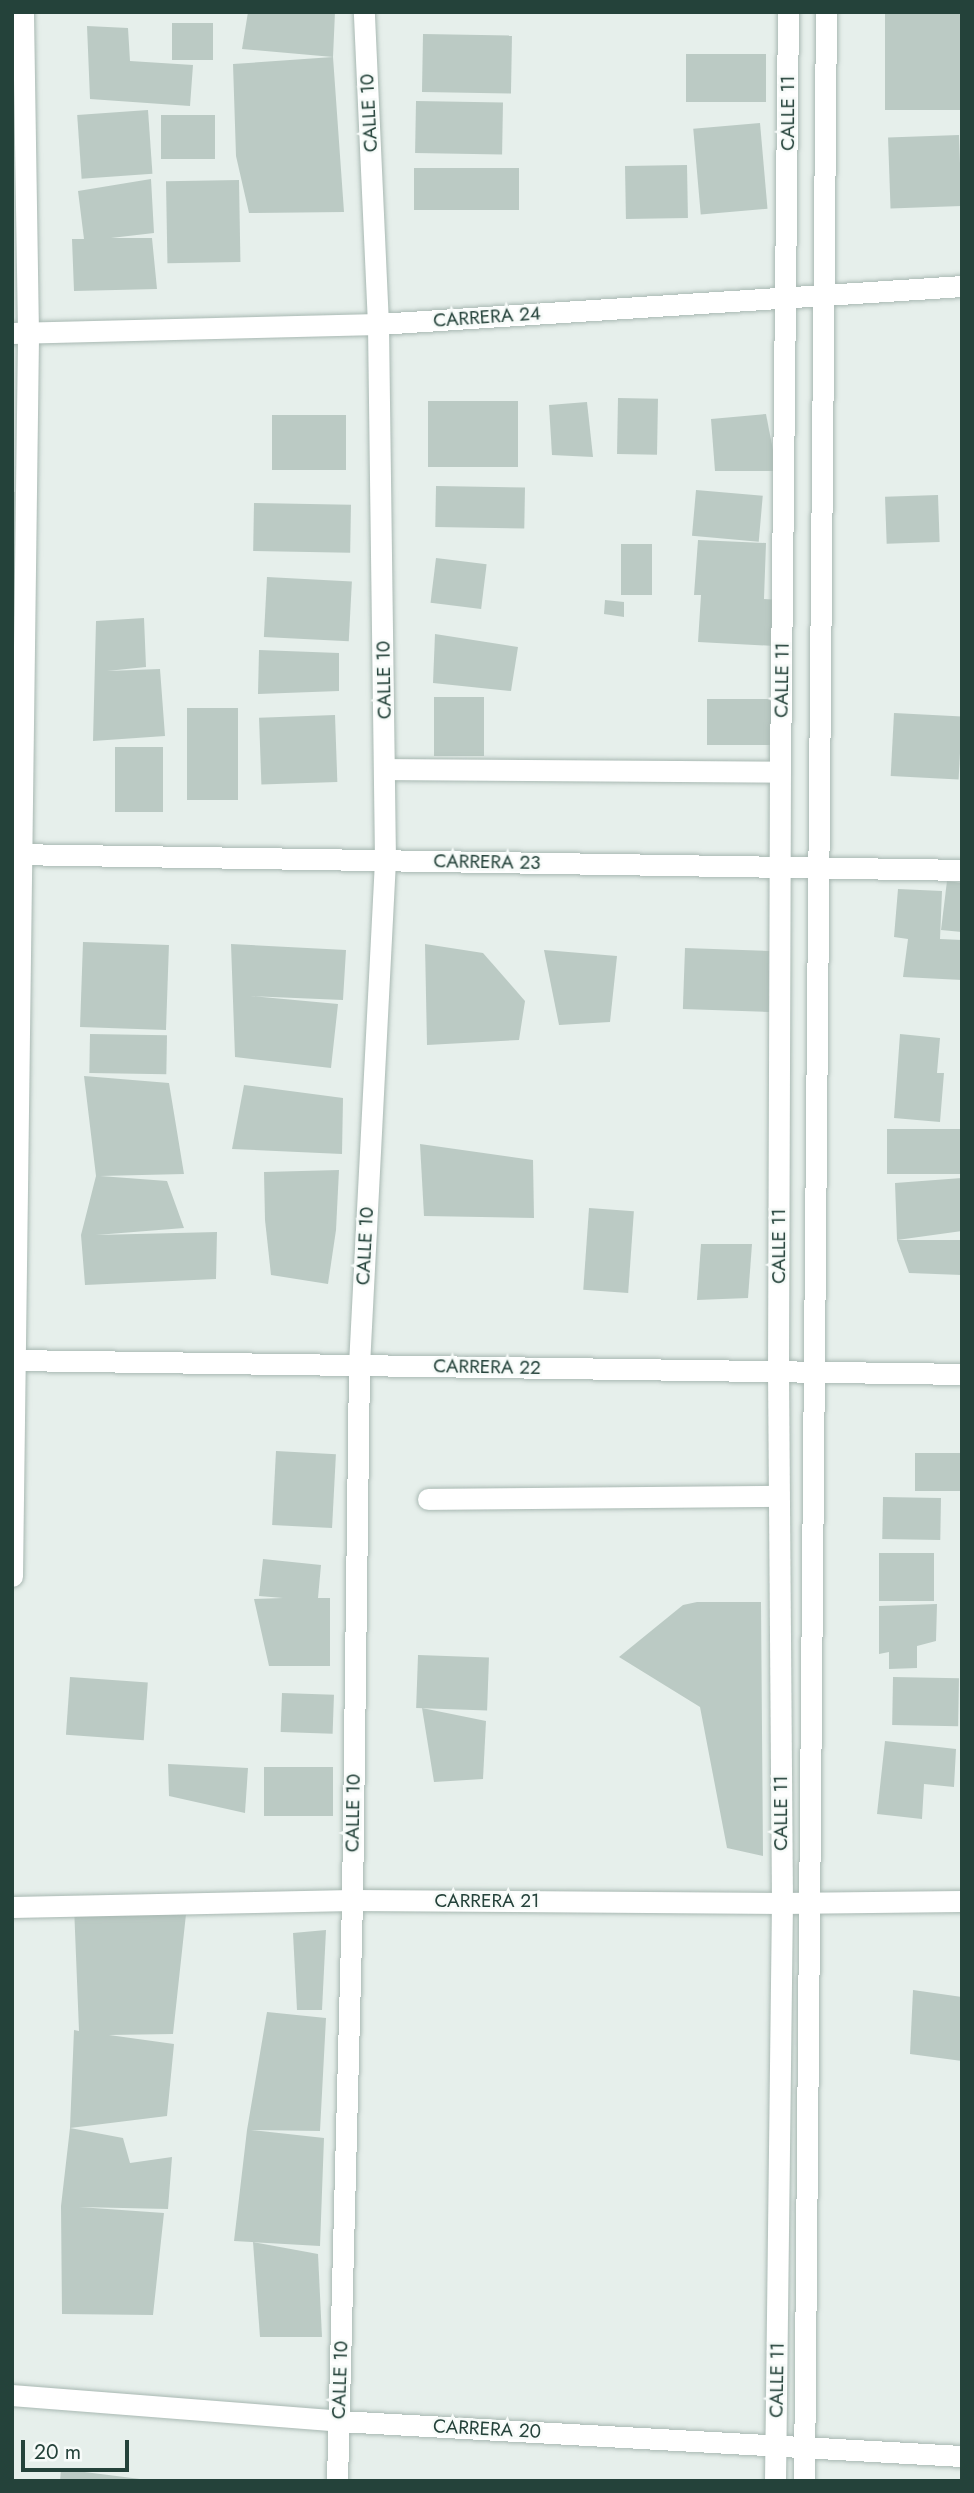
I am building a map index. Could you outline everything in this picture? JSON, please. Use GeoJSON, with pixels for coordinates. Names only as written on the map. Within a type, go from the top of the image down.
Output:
{"type":"FeatureCollection","features":[{"type":"Feature","properties":{"kind":"street"},"geometry":{"type":"LineString","coordinates":[[12,1576],[23,12]]}},
{"type":"Feature","properties":{"kind":"street","name":"CALLE 10"},"geometry":{"type":"LineString","coordinates":[[337,2481],[352,1899],[359,1365],[385,860],[386,769],[378,324],[364,12]]}},
{"type":"Feature","properties":{"kind":"street","name":"CALLE 11"},"geometry":{"type":"LineString","coordinates":[[775,2481],[782,1903],[778,1496],[780,772],[788,297],[788,12]]}},
{"type":"Feature","properties":{"kind":"street","name":"CALLE 11"},"geometry":{"type":"LineString","coordinates":[[804,2481],[826,12]]}},
{"type":"Feature","properties":{"kind":"street","name":"CARRERA 24"},"geometry":{"type":"LineString","coordinates":[[20,333],[378,324],[962,286]]}},
{"type":"Feature","properties":{"kind":"street"},"geometry":{"type":"LineString","coordinates":[[386,769],[780,772]]}},
{"type":"Feature","properties":{"kind":"street","name":"CARRERA 23"},"geometry":{"type":"LineString","coordinates":[[18,854],[962,870]]}},
{"type":"Feature","properties":{"kind":"street","name":"CARRERA 22"},"geometry":{"type":"LineString","coordinates":[[15,1360],[962,1374]]}},
{"type":"Feature","properties":{"kind":"street"},"geometry":{"type":"LineString","coordinates":[[428,1499],[778,1496]]}},
{"type":"Feature","properties":{"kind":"street","name":"CARRERA 21"},"geometry":{"type":"LineString","coordinates":[[12,1906],[352,1899],[782,1903],[962,1901]]}},
{"type":"Feature","properties":{"kind":"street","name":"CARRERA 20"},"geometry":{"type":"LineString","coordinates":[[12,2395],[339,2421],[962,2456]]}},
{"type":"Feature","properties":{"kind":"building"},"geometry":{"type":"Polygon","coordinates":[[[248,12],[335,12],[333,57],[242,49],[248,12]]]}},
{"type":"Feature","properties":{"kind":"building"},"geometry":{"type":"Polygon","coordinates":[[[885,12],[962,12],[962,110],[885,110],[885,12]]]}},
{"type":"Feature","properties":{"kind":"building"},"geometry":{"type":"Polygon","coordinates":[[[172,23],[213,23],[213,60],[172,60],[172,23]]]}},
{"type":"Feature","properties":{"kind":"building"},"geometry":{"type":"Polygon","coordinates":[[[87,26],[128,28],[130,61],[193,65],[190,106],[90,99],[87,26]]]}},
{"type":"Feature","properties":{"kind":"building"},"geometry":{"type":"Polygon","coordinates":[[[423,34],[512,36],[511,94],[422,92],[423,34]]]}},
{"type":"Feature","properties":{"kind":"building"},"geometry":{"type":"Polygon","coordinates":[[[686,54],[766,54],[766,102],[686,102],[686,54]]]}},
{"type":"Feature","properties":{"kind":"building"},"geometry":{"type":"Polygon","coordinates":[[[333,57],[344,212],[249,213],[236,156],[233,64],[333,57]]]}},
{"type":"Feature","properties":{"kind":"building"},"geometry":{"type":"Polygon","coordinates":[[[416,101],[503,103],[502,155],[415,153],[416,101]]]}},
{"type":"Feature","properties":{"kind":"building"},"geometry":{"type":"Polygon","coordinates":[[[148,110],[152,174],[82,179],[77,115],[148,110]]]}},
{"type":"Feature","properties":{"kind":"building"},"geometry":{"type":"Polygon","coordinates":[[[161,115],[215,115],[215,159],[161,159],[161,115]]]}},
{"type":"Feature","properties":{"kind":"building"},"geometry":{"type":"Polygon","coordinates":[[[760,123],[767,209],[701,215],[693,129],[760,123]]]}},
{"type":"Feature","properties":{"kind":"building"},"geometry":{"type":"Polygon","coordinates":[[[959,135],[961,206],[891,208],[888,137],[959,135]]]}},
{"type":"Feature","properties":{"kind":"building"},"geometry":{"type":"Polygon","coordinates":[[[687,165],[688,218],[626,219],[625,166],[687,165]]]}},
{"type":"Feature","properties":{"kind":"building"},"geometry":{"type":"Polygon","coordinates":[[[414,168],[519,168],[519,210],[414,210],[414,168]]]}},
{"type":"Feature","properties":{"kind":"building"},"geometry":{"type":"Polygon","coordinates":[[[151,179],[154,233],[111,238],[152,238],[157,289],[74,291],[72,239],[84,239],[78,191],[151,179]]]}},
{"type":"Feature","properties":{"kind":"building"},"geometry":{"type":"Polygon","coordinates":[[[239,180],[240,262],[167,263],[166,181],[239,180]]]}},
{"type":"Feature","properties":{"kind":"building"},"geometry":{"type":"Polygon","coordinates":[[[618,398],[658,399],[657,455],[617,454],[618,398]]]}},
{"type":"Feature","properties":{"kind":"building"},"geometry":{"type":"Polygon","coordinates":[[[428,401],[518,401],[518,467],[428,467],[428,401]]]}},
{"type":"Feature","properties":{"kind":"building"},"geometry":{"type":"Polygon","coordinates":[[[587,402],[593,457],[552,455],[549,405],[587,402]]]}},
{"type":"Feature","properties":{"kind":"building"},"geometry":{"type":"Polygon","coordinates":[[[766,414],[777,471],[715,471],[711,419],[766,414]]]}},
{"type":"Feature","properties":{"kind":"building"},"geometry":{"type":"Polygon","coordinates":[[[272,415],[346,415],[346,470],[272,470],[272,415]]]}},
{"type":"Feature","properties":{"kind":"building"},"geometry":{"type":"Polygon","coordinates":[[[436,486],[525,488],[524,529],[435,527],[436,486]]]}},
{"type":"Feature","properties":{"kind":"building"},"geometry":{"type":"Polygon","coordinates":[[[696,490],[763,496],[759,542],[692,536],[696,490]]]}},
{"type":"Feature","properties":{"kind":"building"},"geometry":{"type":"Polygon","coordinates":[[[12,492],[15,492],[16,616],[12,616],[12,492]]]}},
{"type":"Feature","properties":{"kind":"building"},"geometry":{"type":"Polygon","coordinates":[[[938,495],[940,542],[887,544],[885,497],[938,495]]]}},
{"type":"Feature","properties":{"kind":"building"},"geometry":{"type":"Polygon","coordinates":[[[254,503],[351,505],[350,553],[253,551],[254,503]]]}},
{"type":"Feature","properties":{"kind":"building"},"geometry":{"type":"Polygon","coordinates":[[[698,540],[766,543],[764,599],[780,600],[775,646],[698,642],[701,595],[694,595],[698,540]]]}},
{"type":"Feature","properties":{"kind":"building"},"geometry":{"type":"Polygon","coordinates":[[[621,544],[652,544],[652,595],[621,595],[621,544]]]}},
{"type":"Feature","properties":{"kind":"building"},"geometry":{"type":"Polygon","coordinates":[[[436,558],[487,564],[481,609],[431,603],[436,558]]]}},
{"type":"Feature","properties":{"kind":"building"},"geometry":{"type":"Polygon","coordinates":[[[267,577],[352,581],[349,641],[264,637],[267,577]]]}},
{"type":"Feature","properties":{"kind":"building"},"geometry":{"type":"Polygon","coordinates":[[[605,600],[624,602],[624,617],[604,614],[605,600]]]}},
{"type":"Feature","properties":{"kind":"building"},"geometry":{"type":"Polygon","coordinates":[[[144,618],[146,667],[107,671],[160,669],[165,736],[93,741],[96,621],[144,618]]]}},
{"type":"Feature","properties":{"kind":"building"},"geometry":{"type":"Polygon","coordinates":[[[435,634],[518,647],[511,691],[433,683],[435,634]]]}},
{"type":"Feature","properties":{"kind":"building"},"geometry":{"type":"Polygon","coordinates":[[[259,650],[339,653],[339,691],[258,694],[259,650]]]}},
{"type":"Feature","properties":{"kind":"building"},"geometry":{"type":"Polygon","coordinates":[[[434,697],[484,697],[484,756],[434,756],[434,697]]]}},
{"type":"Feature","properties":{"kind":"building"},"geometry":{"type":"Polygon","coordinates":[[[707,699],[774,699],[774,745],[707,745],[707,699]]]}},
{"type":"Feature","properties":{"kind":"building"},"geometry":{"type":"Polygon","coordinates":[[[187,708],[238,708],[238,800],[187,800],[187,708]]]}},
{"type":"Feature","properties":{"kind":"building"},"geometry":{"type":"Polygon","coordinates":[[[894,713],[962,717],[959,779],[891,776],[894,713]]]}},
{"type":"Feature","properties":{"kind":"building"},"geometry":{"type":"Polygon","coordinates":[[[335,715],[337,782],[261,785],[259,718],[335,715]]]}},
{"type":"Feature","properties":{"kind":"building"},"geometry":{"type":"Polygon","coordinates":[[[115,747],[163,747],[163,812],[115,812],[115,747]]]}},
{"type":"Feature","properties":{"kind":"building"},"geometry":{"type":"Polygon","coordinates":[[[947,881],[962,883],[962,932],[941,930],[947,881]]]}},
{"type":"Feature","properties":{"kind":"building"},"geometry":{"type":"Polygon","coordinates":[[[898,889],[942,891],[940,939],[962,940],[962,980],[903,977],[908,939],[894,937],[898,889]]]}},
{"type":"Feature","properties":{"kind":"building"},"geometry":{"type":"Polygon","coordinates":[[[83,942],[169,945],[166,1030],[80,1027],[83,942]]]}},
{"type":"Feature","properties":{"kind":"building"},"geometry":{"type":"Polygon","coordinates":[[[231,944],[346,950],[343,1000],[250,996],[338,1004],[331,1068],[235,1057],[231,944]]]}},
{"type":"Feature","properties":{"kind":"building"},"geometry":{"type":"Polygon","coordinates":[[[425,944],[483,953],[525,1001],[519,1040],[427,1045],[425,944]]]}},
{"type":"Feature","properties":{"kind":"building"},"geometry":{"type":"Polygon","coordinates":[[[685,948],[776,951],[774,1012],[683,1009],[685,948]]]}},
{"type":"Feature","properties":{"kind":"building"},"geometry":{"type":"Polygon","coordinates":[[[544,950],[617,956],[610,1022],[559,1025],[544,950]]]}},
{"type":"Feature","properties":{"kind":"building"},"geometry":{"type":"Polygon","coordinates":[[[90,1034],[167,1035],[166,1074],[89,1073],[90,1034]]]}},
{"type":"Feature","properties":{"kind":"building"},"geometry":{"type":"Polygon","coordinates":[[[900,1034],[940,1038],[937,1073],[944,1073],[940,1122],[894,1118],[900,1034]]]}},
{"type":"Feature","properties":{"kind":"building"},"geometry":{"type":"Polygon","coordinates":[[[84,1076],[169,1083],[184,1174],[100,1176],[167,1181],[184,1228],[96,1235],[217,1232],[216,1279],[85,1285],[81,1235],[96,1176],[84,1076]]]}},
{"type":"Feature","properties":{"kind":"building"},"geometry":{"type":"Polygon","coordinates":[[[244,1085],[343,1098],[342,1154],[232,1149],[244,1085]]]}},
{"type":"Feature","properties":{"kind":"building"},"geometry":{"type":"Polygon","coordinates":[[[887,1129],[962,1129],[962,1174],[887,1174],[887,1129]]]}},
{"type":"Feature","properties":{"kind":"building"},"geometry":{"type":"Polygon","coordinates":[[[420,1144],[533,1160],[534,1218],[424,1216],[420,1144]]]}},
{"type":"Feature","properties":{"kind":"building"},"geometry":{"type":"Polygon","coordinates":[[[339,1170],[336,1230],[328,1284],[271,1275],[265,1220],[264,1172],[339,1170]]]}},
{"type":"Feature","properties":{"kind":"building"},"geometry":{"type":"Polygon","coordinates":[[[962,1178],[962,1231],[897,1240],[895,1183],[962,1178]]]}},
{"type":"Feature","properties":{"kind":"building"},"geometry":{"type":"Polygon","coordinates":[[[589,1208],[634,1211],[628,1293],[583,1290],[589,1208]]]}},
{"type":"Feature","properties":{"kind":"building"},"geometry":{"type":"Polygon","coordinates":[[[897,1240],[962,1240],[962,1275],[909,1273],[897,1240]]]}},
{"type":"Feature","properties":{"kind":"building"},"geometry":{"type":"Polygon","coordinates":[[[701,1244],[752,1244],[748,1298],[697,1300],[701,1244]]]}},
{"type":"Feature","properties":{"kind":"building"},"geometry":{"type":"Polygon","coordinates":[[[276,1451],[336,1454],[332,1528],[272,1525],[276,1451]]]}},
{"type":"Feature","properties":{"kind":"building"},"geometry":{"type":"Polygon","coordinates":[[[915,1453],[962,1453],[962,1491],[915,1491],[915,1453]]]}},
{"type":"Feature","properties":{"kind":"building"},"geometry":{"type":"Polygon","coordinates":[[[883,1497],[941,1498],[940,1540],[882,1539],[883,1497]]]}},
{"type":"Feature","properties":{"kind":"building"},"geometry":{"type":"Polygon","coordinates":[[[879,1553],[934,1553],[934,1601],[879,1601],[879,1553]]]}},
{"type":"Feature","properties":{"kind":"building"},"geometry":{"type":"Polygon","coordinates":[[[263,1559],[321,1565],[318,1598],[330,1598],[330,1666],[269,1666],[254,1599],[283,1598],[259,1596],[263,1559]]]}},
{"type":"Feature","properties":{"kind":"building"},"geometry":{"type":"Polygon","coordinates":[[[697,1602],[761,1602],[763,1856],[727,1848],[700,1707],[619,1657],[683,1605],[697,1602]]]}},
{"type":"Feature","properties":{"kind":"building"},"geometry":{"type":"Polygon","coordinates":[[[937,1604],[936,1641],[917,1646],[917,1668],[889,1669],[889,1652],[879,1654],[879,1606],[937,1604]]]}},
{"type":"Feature","properties":{"kind":"building"},"geometry":{"type":"Polygon","coordinates":[[[418,1655],[489,1657],[487,1710],[416,1708],[418,1655]]]}},
{"type":"Feature","properties":{"kind":"building"},"geometry":{"type":"Polygon","coordinates":[[[70,1677],[148,1682],[144,1740],[66,1735],[70,1677]]]}},
{"type":"Feature","properties":{"kind":"building"},"geometry":{"type":"Polygon","coordinates":[[[893,1677],[959,1678],[958,1726],[892,1725],[893,1677]]]}},
{"type":"Feature","properties":{"kind":"building"},"geometry":{"type":"Polygon","coordinates":[[[282,1693],[334,1695],[333,1734],[281,1732],[282,1693]]]}},
{"type":"Feature","properties":{"kind":"building"},"geometry":{"type":"Polygon","coordinates":[[[422,1708],[486,1721],[483,1779],[434,1782],[422,1708]]]}},
{"type":"Feature","properties":{"kind":"building"},"geometry":{"type":"Polygon","coordinates":[[[885,1741],[956,1749],[954,1787],[924,1784],[922,1819],[877,1814],[885,1741]]]}},
{"type":"Feature","properties":{"kind":"building"},"geometry":{"type":"Polygon","coordinates":[[[168,1764],[248,1768],[245,1813],[169,1796],[168,1764]]]}},
{"type":"Feature","properties":{"kind":"building"},"geometry":{"type":"Polygon","coordinates":[[[264,1767],[333,1767],[333,1816],[264,1816],[264,1767]]]}},
{"type":"Feature","properties":{"kind":"building"},"geometry":{"type":"Polygon","coordinates":[[[187,1905],[173,2034],[109,2035],[174,2044],[167,2116],[70,2128],[74,2030],[79,2031],[74,1906],[187,1905]]]}},
{"type":"Feature","properties":{"kind":"building"},"geometry":{"type":"Polygon","coordinates":[[[326,1930],[322,2010],[297,2010],[293,1933],[326,1930]]]}},
{"type":"Feature","properties":{"kind":"building"},"geometry":{"type":"Polygon","coordinates":[[[913,1990],[962,1997],[962,2061],[910,2054],[913,1990]]]}},
{"type":"Feature","properties":{"kind":"building"},"geometry":{"type":"Polygon","coordinates":[[[267,2012],[326,2018],[320,2131],[251,2130],[324,2138],[320,2246],[234,2241],[247,2130],[267,2012]]]}},
{"type":"Feature","properties":{"kind":"building"},"geometry":{"type":"Polygon","coordinates":[[[70,2128],[123,2138],[130,2163],[172,2157],[168,2209],[79,2207],[164,2213],[153,2315],[62,2314],[61,2206],[70,2128]]]}},
{"type":"Feature","properties":{"kind":"building"},"geometry":{"type":"Polygon","coordinates":[[[253,2242],[318,2254],[322,2337],[260,2337],[253,2242]]]}},
{"type":"Feature","properties":{"kind":"building"},"geometry":{"type":"Polygon","coordinates":[[[61,2469],[140,2479],[140,2481],[60,2481],[61,2469]]]}}]}
